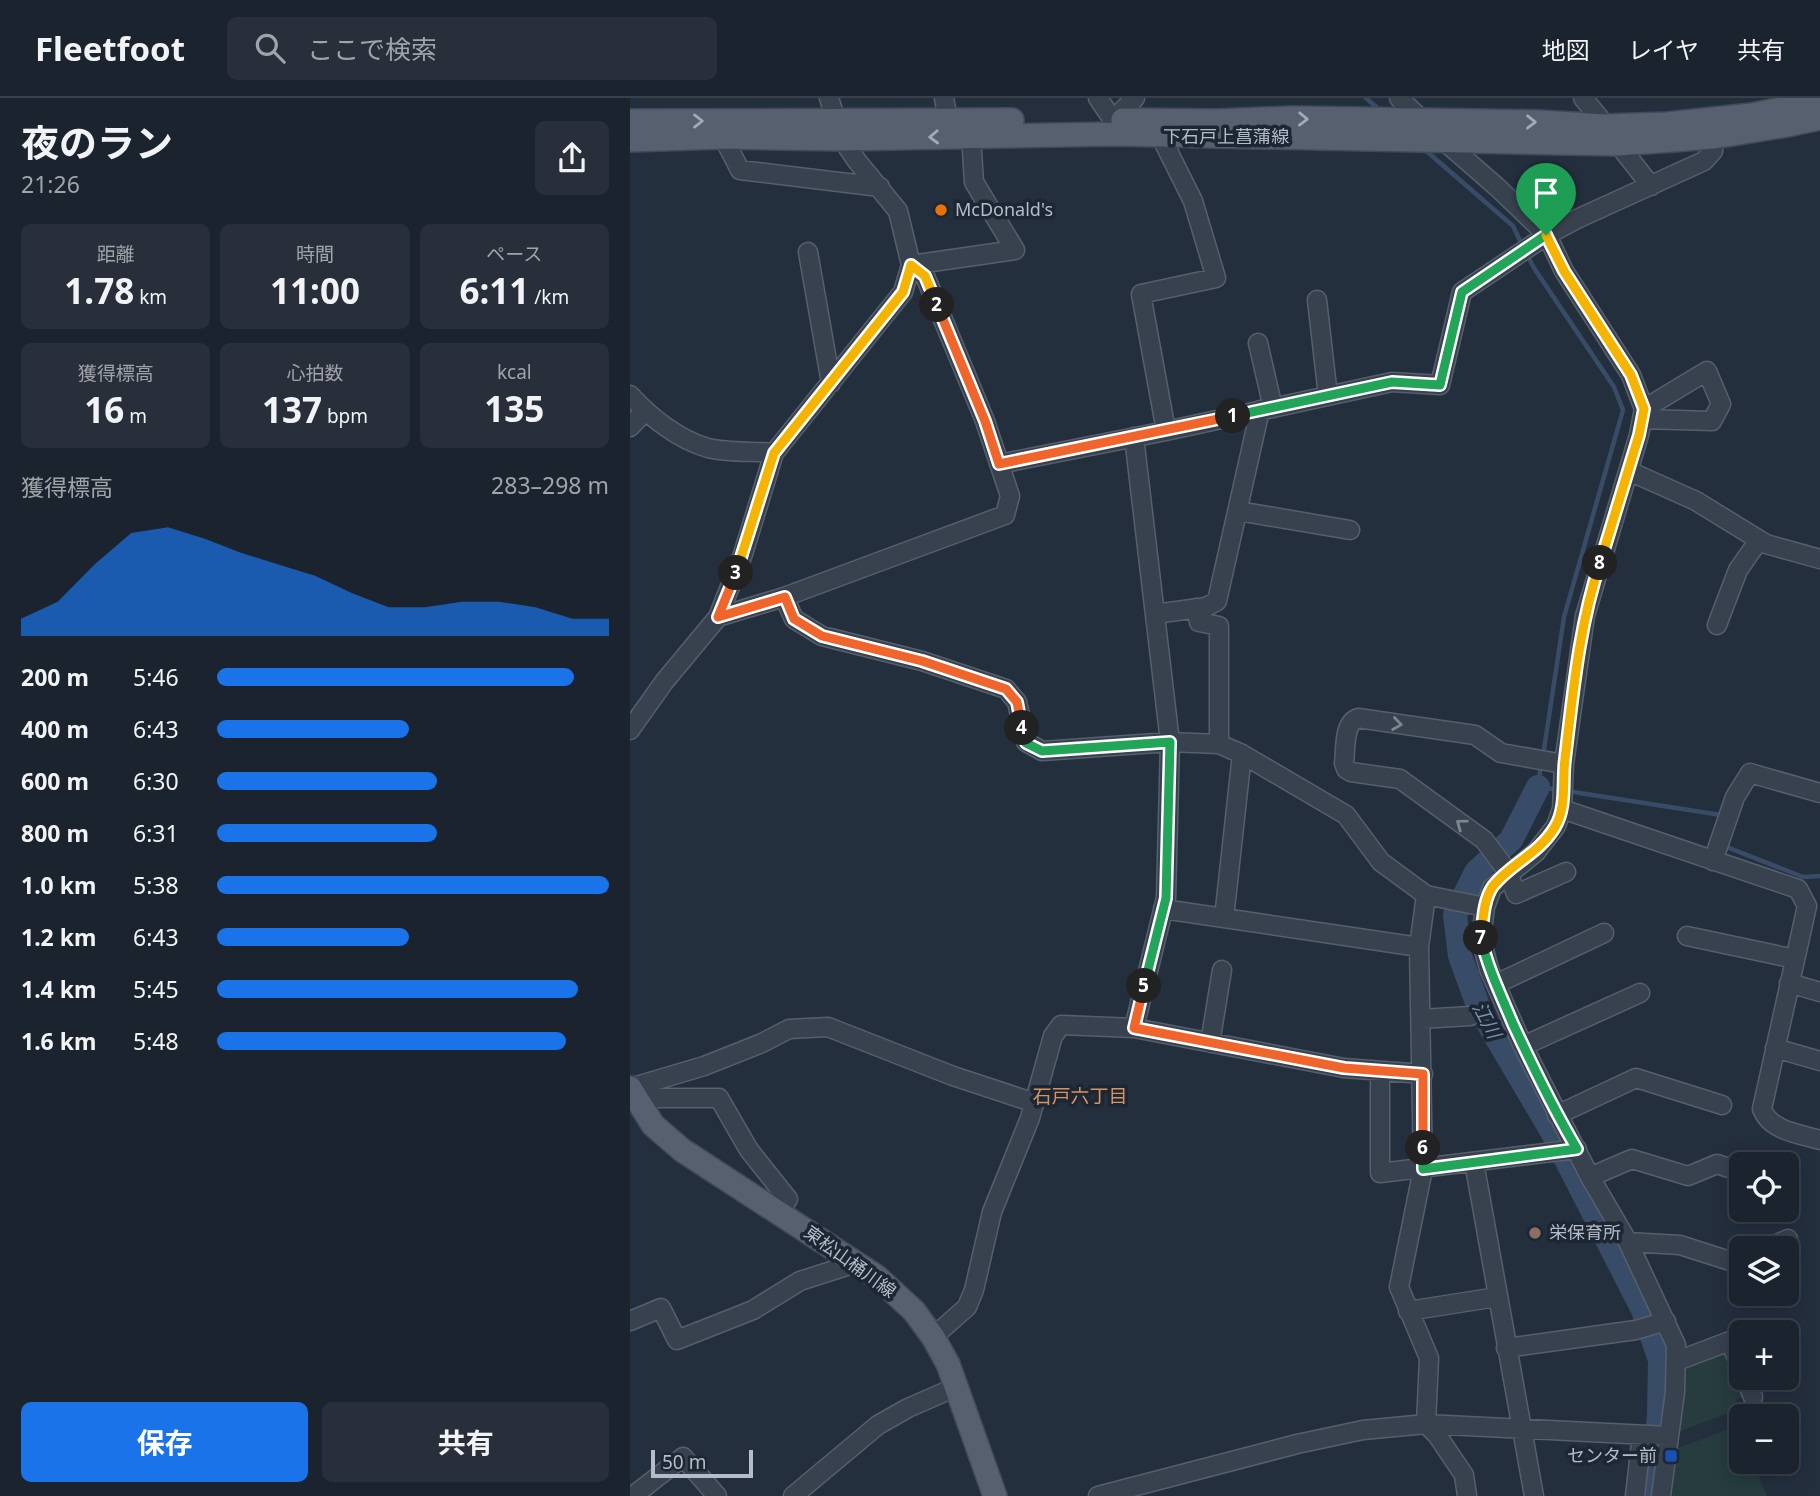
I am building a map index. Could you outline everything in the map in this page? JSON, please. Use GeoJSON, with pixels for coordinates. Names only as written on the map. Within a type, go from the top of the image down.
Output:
{"type":"FeatureCollection","features":[{"type":"Feature","properties":{"kind":"main road","name":"下石戸上菖蒲線"},"geometry":{"type":"LineString","coordinates":[[1714,128],[1820,101]]}},
{"type":"Feature","properties":{"kind":"main road","name":"下石戸上菖蒲線"},"geometry":{"type":"LineString","coordinates":[[630,139],[723,137],[836,119],[946,109],[1113,120],[1422,120],[1612,135]]}},
{"type":"Feature","properties":{"kind":"main road","name":"下石戸上菖蒲線"},"geometry":{"type":"LineString","coordinates":[[630,121],[836,119],[971,136],[1114,134],[1161,137],[1443,140],[1612,135],[1787,125],[1820,118]]}},
{"type":"Feature","properties":{"kind":"main road","name":"東松山桶川線"},"geometry":{"type":"LineString","coordinates":[[632,1091],[653,1125],[682,1150],[877,1277],[914,1311],[948,1364],[995,1496]]}},
{"type":"Feature","properties":{"kind":"street"},"geometry":{"type":"LineString","coordinates":[[1098,98],[1113,120],[1135,98]]}},
{"type":"Feature","properties":{"kind":"street"},"geometry":{"type":"LineString","coordinates":[[1399,98],[1546,235],[1564,271],[1631,375],[1643,414],[1629,471],[1585,616],[1564,764],[1562,809],[1556,826],[1536,852],[1508,872],[1492,888],[1485,907],[1481,939],[1489,970],[1557,1115],[1628,1242],[1676,1345],[1661,1496]]}},
{"type":"Feature","properties":{"kind":"street"},"geometry":{"type":"LineString","coordinates":[[1583,98],[1651,186]]}},
{"type":"Feature","properties":{"kind":"street"},"geometry":{"type":"LineString","coordinates":[[630,730],[664,682],[718,617],[743,554],[774,453],[903,292],[911,265],[898,211],[857,161],[836,119]]}},
{"type":"Feature","properties":{"kind":"street"},"geometry":{"type":"LineString","coordinates":[[999,464],[1392,382],[1440,385],[1462,292],[1546,235],[1704,162],[1713,151],[1714,128]]}},
{"type":"Feature","properties":{"kind":"street"},"geometry":{"type":"LineString","coordinates":[[911,265],[1015,250],[974,182],[971,136]]}},
{"type":"Feature","properties":{"kind":"street"},"geometry":{"type":"LineString","coordinates":[[723,137],[740,170],[880,187]]}},
{"type":"Feature","properties":{"kind":"street"},"geometry":{"type":"LineString","coordinates":[[1161,137],[1193,201],[1216,278],[1141,294],[1166,431]]}},
{"type":"Feature","properties":{"kind":"street"},"geometry":{"type":"LineString","coordinates":[[808,251],[831,383]]}},
{"type":"Feature","properties":{"kind":"street"},"geometry":{"type":"LineString","coordinates":[[718,617],[785,597],[1005,515],[1010,496],[985,421],[925,276],[911,265]]}},
{"type":"Feature","properties":{"kind":"street"},"geometry":{"type":"LineString","coordinates":[[1317,300],[1328,396]]}},
{"type":"Feature","properties":{"kind":"street"},"geometry":{"type":"LineString","coordinates":[[1155,614],[1206,607],[1217,601],[1266,409],[1258,343]]}},
{"type":"Feature","properties":{"kind":"street"},"geometry":{"type":"LineString","coordinates":[[630,396],[645,411],[682,436],[708,447],[774,453]]}},
{"type":"Feature","properties":{"kind":"street"},"geometry":{"type":"LineString","coordinates":[[630,427],[645,411]]}},
{"type":"Feature","properties":{"kind":"street"},"geometry":{"type":"LineString","coordinates":[[1134,437],[1170,742],[1166,898],[1134,1028]]}},
{"type":"Feature","properties":{"kind":"street"},"geometry":{"type":"LineString","coordinates":[[1629,471],[1696,501],[1766,544],[1820,559]]}},
{"type":"Feature","properties":{"kind":"street"},"geometry":{"type":"LineString","coordinates":[[1238,511],[1350,530]]}},
{"type":"Feature","properties":{"kind":"street"},"geometry":{"type":"LineString","coordinates":[[1717,625],[1738,570],[1759,540]]}},
{"type":"Feature","properties":{"kind":"street"},"geometry":{"type":"LineString","coordinates":[[785,597],[794,619],[822,636],[922,661],[1006,689],[1017,702],[1026,743],[1042,751],[1170,742],[1219,744],[1242,754],[1346,815],[1381,862],[1426,895],[1485,907]]}},
{"type":"Feature","properties":{"kind":"street"},"geometry":{"type":"LineString","coordinates":[[1196,608],[1199,622],[1219,626],[1219,744]]}},
{"type":"Feature","properties":{"kind":"street"},"geometry":{"type":"LineString","coordinates":[[1564,764],[1501,753],[1475,735],[1358,718],[1352,720],[1348,726],[1344,763],[1346,769],[1400,779],[1484,840],[1508,872],[1516,894],[1566,872]]}},
{"type":"Feature","properties":{"kind":"street"},"geometry":{"type":"LineString","coordinates":[[1224,918],[1242,754]]}},
{"type":"Feature","properties":{"kind":"street"},"geometry":{"type":"LineString","coordinates":[[1713,861],[1735,797],[1750,773],[1820,793]]}},
{"type":"Feature","properties":{"kind":"street"},"geometry":{"type":"LineString","coordinates":[[1562,809],[1798,890],[1807,906],[1762,1109],[1765,1118],[1774,1126],[1820,1140]]}},
{"type":"Feature","properties":{"kind":"street"},"geometry":{"type":"LineString","coordinates":[[1426,895],[1419,947],[1423,1169],[1399,1287],[1429,1358],[1426,1424],[1437,1435],[1464,1475],[1466,1496]]}},
{"type":"Feature","properties":{"kind":"street"},"geometry":{"type":"LineString","coordinates":[[1163,909],[1419,947]]}},
{"type":"Feature","properties":{"kind":"street"},"geometry":{"type":"LineString","coordinates":[[1496,984],[1604,933]]}},
{"type":"Feature","properties":{"kind":"street"},"geometry":{"type":"LineString","coordinates":[[1687,936],[1794,959]]}},
{"type":"Feature","properties":{"kind":"street"},"geometry":{"type":"LineString","coordinates":[[1210,1043],[1222,970]]}},
{"type":"Feature","properties":{"kind":"street"},"geometry":{"type":"LineString","coordinates":[[1789,983],[1820,992]]}},
{"type":"Feature","properties":{"kind":"street"},"geometry":{"type":"LineString","coordinates":[[1524,1046],[1640,993]]}},
{"type":"Feature","properties":{"kind":"street"},"geometry":{"type":"LineString","coordinates":[[1421,1019],[1470,1016]]}},
{"type":"Feature","properties":{"kind":"street"},"geometry":{"type":"LineString","coordinates":[[933,1337],[967,1307],[974,1290],[992,1212],[1035,1103],[1053,1036],[1061,1025],[1134,1028],[1344,1068],[1423,1074]]}},
{"type":"Feature","properties":{"kind":"street"},"geometry":{"type":"LineString","coordinates":[[632,1091],[704,1066],[789,1029],[828,1027],[953,1076],[1035,1103]]}},
{"type":"Feature","properties":{"kind":"street"},"geometry":{"type":"LineString","coordinates":[[1775,1048],[1820,1061]]}},
{"type":"Feature","properties":{"kind":"street"},"geometry":{"type":"LineString","coordinates":[[1380,1071],[1380,1173],[1577,1149]]}},
{"type":"Feature","properties":{"kind":"street"},"geometry":{"type":"LineString","coordinates":[[1557,1115],[1636,1078],[1723,1105]]}},
{"type":"Feature","properties":{"kind":"street"},"geometry":{"type":"LineString","coordinates":[[632,1091],[719,1098],[749,1150],[788,1199],[779,1212]]}},
{"type":"Feature","properties":{"kind":"street"},"geometry":{"type":"LineString","coordinates":[[1590,1177],[1632,1159],[1688,1176],[1717,1164],[1729,1168]]}},
{"type":"Feature","properties":{"kind":"street"},"geometry":{"type":"LineString","coordinates":[[1474,1162],[1534,1496]]}},
{"type":"Feature","properties":{"kind":"street"},"geometry":{"type":"LineString","coordinates":[[1628,1242],[1680,1245],[1729,1261]]}},
{"type":"Feature","properties":{"kind":"street"},"geometry":{"type":"LineString","coordinates":[[630,1321],[661,1308],[677,1340],[753,1310],[800,1281],[856,1263]]}},
{"type":"Feature","properties":{"kind":"street"},"geometry":{"type":"LineString","coordinates":[[1408,1311],[1497,1297]]}},
{"type":"Feature","properties":{"kind":"street"},"geometry":{"type":"LineString","coordinates":[[1506,1348],[1636,1329],[1666,1321]]}},
{"type":"Feature","properties":{"kind":"street"},"geometry":{"type":"LineString","coordinates":[[1676,1361],[1729,1341]]}},
{"type":"Feature","properties":{"kind":"street"},"geometry":{"type":"LineString","coordinates":[[793,1496],[878,1425],[956,1387]]}},
{"type":"Feature","properties":{"kind":"street"},"geometry":{"type":"LineString","coordinates":[[1750,1390],[1753,1397]]}},
{"type":"Feature","properties":{"kind":"street"},"geometry":{"type":"LineString","coordinates":[[1098,1496],[1297,1444],[1363,1430],[1426,1424],[1668,1436]]}},
{"type":"Feature","properties":{"kind":"street"},"geometry":{"type":"LineString","coordinates":[[1635,1496],[1642,1435]]}},
{"type":"Feature","properties":{"kind":"street"},"geometry":{"type":"LineString","coordinates":[[631,1496],[683,1457],[717,1496]]}},
{"type":"Feature","properties":{"kind":"green space"},"geometry":{"type":"Polygon","coordinates":[[[1725,1352],[1729,1361],[1729,1390],[1741,1390],[1744,1396],[1736,1399],[1738,1404],[1729,1404],[1729,1413],[1678,1432],[1685,1368],[1725,1352]]]}},
{"type":"Feature","properties":{"kind":"green space"},"geometry":{"type":"Polygon","coordinates":[[[1729,1429],[1729,1474],[1758,1474],[1767,1496],[1672,1496],[1678,1448],[1729,1429]]]}},
{"type":"Feature","properties":{"kind":"waterway"},"geometry":{"type":"LineString","coordinates":[[1366,98],[1381,111]]}},
{"type":"Feature","properties":{"kind":"waterway"},"geometry":{"type":"LineString","coordinates":[[1424,149],[1513,226],[1522,245]]}},
{"type":"Feature","properties":{"kind":"waterway"},"geometry":{"type":"LineString","coordinates":[[1526,253],[1614,387],[1623,410],[1564,617],[1543,756]]}},
{"type":"Feature","properties":{"kind":"waterway","name":"江川"},"geometry":{"type":"LineString","coordinates":[[1541,764],[1538,787],[1559,790]]}},
{"type":"Feature","properties":{"kind":"waterway","name":"江川"},"geometry":{"type":"LineString","coordinates":[[1538,787],[1511,840],[1476,872],[1455,915],[1460,956],[1479,1008],[1551,1130],[1643,1310],[1660,1360],[1659,1416],[1651,1496]]}},
{"type":"Feature","properties":{"kind":"waterway"},"geometry":{"type":"LineString","coordinates":[[1567,791],[1721,815],[1720,819]]}},
{"type":"Feature","properties":{"kind":"waterway"},"geometry":{"type":"LineString","coordinates":[[1724,846],[1803,877],[1820,876]]}},
{"type":"Feature","properties":{"kind":"place","name":"McDonald's"},"geometry":{"type":"Point","coordinates":[941,210]}},
{"type":"Feature","properties":{"kind":"place","name":"栄保育所"},"geometry":{"type":"Point","coordinates":[1535,1233]}},
{"type":"Feature","properties":{"kind":"place","name":"センター前"},"geometry":{"type":"Point","coordinates":[1671,1456]}},
{"type":"Feature","properties":{"kind":"district","name":"石戸六丁目"},"geometry":{"type":"Point","coordinates":[1080,1096]}},
{"type":"Feature","properties":{"kind":"route"},"geometry":{"type":"LineString","coordinates":[[1546,235],[1564,271],[1631,375],[1644,409],[1639,435],[1585,616],[1564,764],[1562,809],[1556,826],[1536,852],[1508,872],[1492,888],[1485,907],[1481,939],[1489,970],[1552,1105],[1577,1149],[1423,1169],[1423,1074],[1344,1068],[1134,1028],[1166,898],[1170,742],[1042,751],[1026,743],[1017,702],[1006,689],[922,661],[822,636],[794,619],[785,597],[718,617],[743,554],[774,453],[903,292],[911,265],[925,276],[985,421],[999,464],[1392,382],[1440,385],[1462,292],[1546,235]]}}]}
